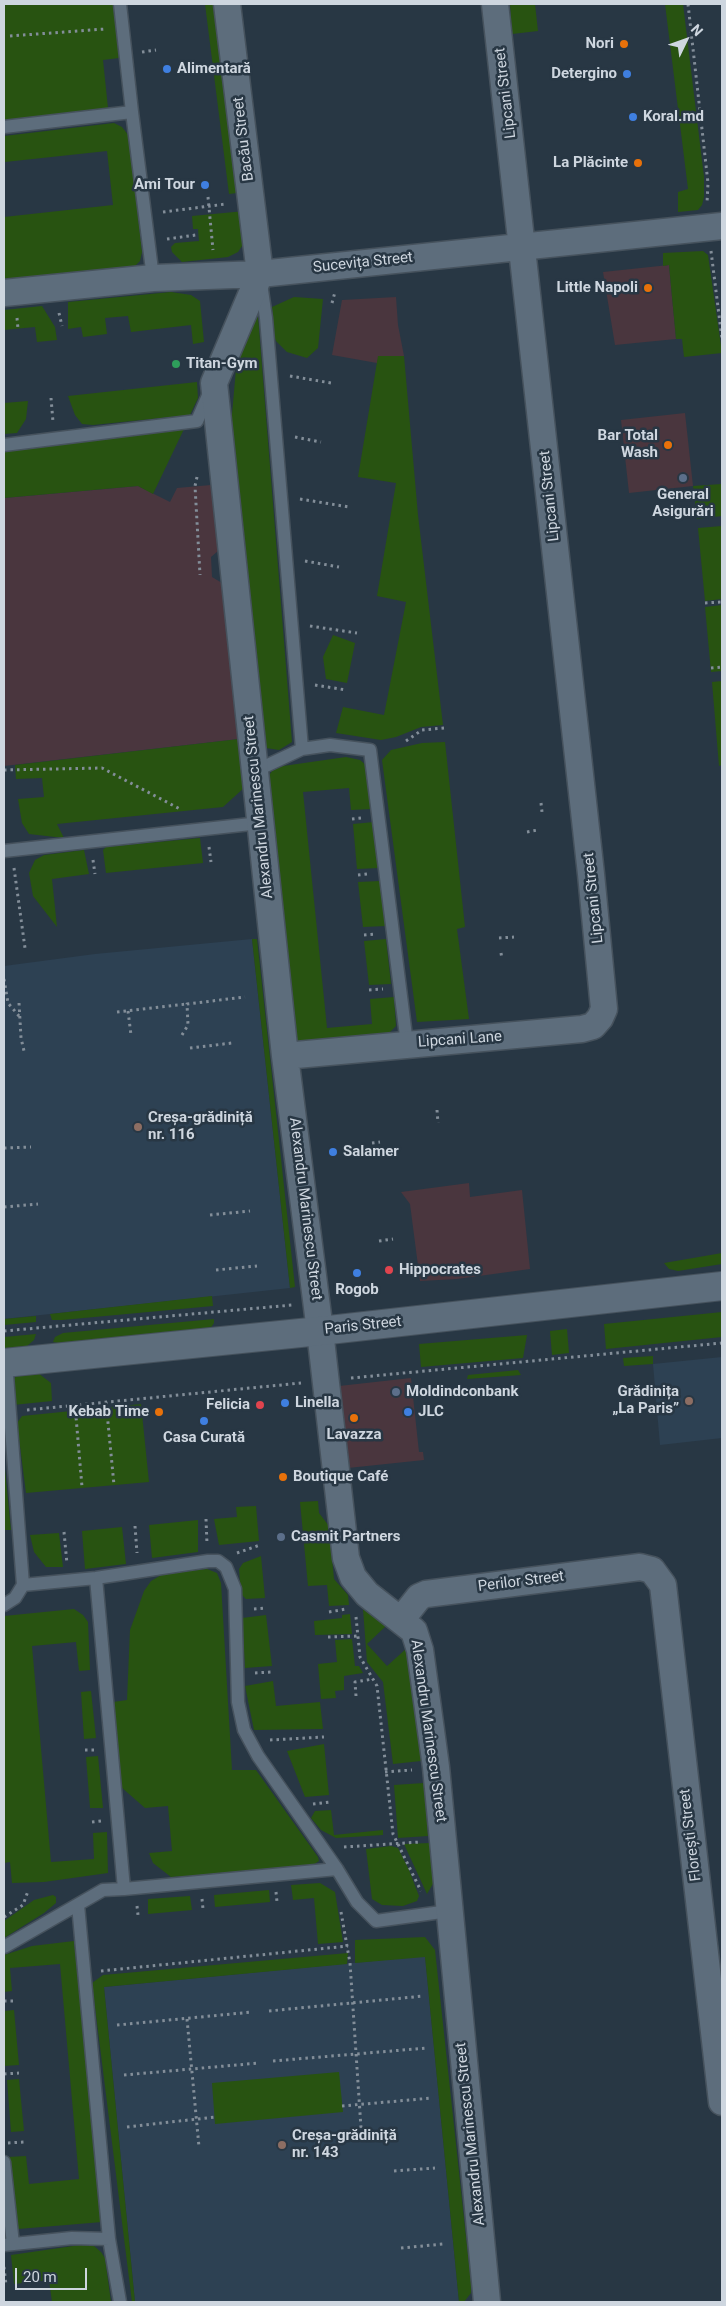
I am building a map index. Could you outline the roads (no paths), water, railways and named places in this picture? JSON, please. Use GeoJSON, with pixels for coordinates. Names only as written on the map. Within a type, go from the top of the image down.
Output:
{"type":"FeatureCollection","features":[{"type":"Feature","properties":{"kind":"street","name":"Bacău Street"},"geometry":{"type":"LineString","coordinates":[[227,4],[260,274]]}},
{"type":"Feature","properties":{"kind":"street","name":"Lipcani Street"},"geometry":{"type":"LineString","coordinates":[[496,4],[603,988]]}},
{"type":"Feature","properties":{"kind":"street","name":"Sucevița Street"},"geometry":{"type":"LineString","coordinates":[[4,293],[153,278],[260,274],[523,246],[714,217]]}},
{"type":"Feature","properties":{"kind":"street","name":"Alexandru Marinescu Street"},"geometry":{"type":"LineString","coordinates":[[260,274],[214,383],[285,1056],[320,1331],[346,1558],[353,1576],[367,1594],[414,1631],[420,1650],[436,1767],[443,1841],[438,1912],[487,2302]]}},
{"type":"Feature","properties":{"kind":"street","name":"Lipcani Lane"},"geometry":{"type":"LineString","coordinates":[[285,1056],[582,1029],[593,1026],[600,1018],[604,1009],[603,988]]}},
{"type":"Feature","properties":{"kind":"street","name":"Paris Street"},"geometry":{"type":"LineString","coordinates":[[5,1362],[320,1331],[722,1286]]}},
{"type":"Feature","properties":{"kind":"street","name":"Perilor Street"},"geometry":{"type":"LineString","coordinates":[[401,1620],[419,1597],[426,1594],[640,1566],[652,1570]]}},
{"type":"Feature","properties":{"kind":"street","name":"Florești Street"},"geometry":{"type":"LineString","coordinates":[[652,1570],[663,1585],[722,2102]]}},
{"type":"Feature","properties":{"kind":"lane"},"geometry":{"type":"LineString","coordinates":[[120,4],[153,278]]}},
{"type":"Feature","properties":{"kind":"lane"},"geometry":{"type":"LineString","coordinates":[[4,127],[132,112]]}},
{"type":"Feature","properties":{"kind":"lane"},"geometry":{"type":"LineString","coordinates":[[260,274],[266,318],[302,750]]}},
{"type":"Feature","properties":{"kind":"lane"},"geometry":{"type":"LineString","coordinates":[[4,445],[197,421],[214,383]]}},
{"type":"Feature","properties":{"kind":"lane"},"geometry":{"type":"LineString","coordinates":[[255,771],[302,750],[330,745],[370,750],[408,1044]]}},
{"type":"Feature","properties":{"kind":"lane"},"geometry":{"type":"LineString","coordinates":[[8,851],[260,823]]}},
{"type":"Feature","properties":{"kind":"lane"},"geometry":{"type":"LineString","coordinates":[[4,1605],[15,1598],[23,1584],[5,1362]]}},
{"type":"Feature","properties":{"kind":"lane"},"geometry":{"type":"LineString","coordinates":[[23,1584],[96,1578],[208,1561],[218,1561],[226,1567],[235,1589],[238,1702],[244,1730],[250,1741],[324,1848],[356,1902],[376,1920],[438,1912]]}},
{"type":"Feature","properties":{"kind":"lane"},"geometry":{"type":"LineString","coordinates":[[96,1578],[124,1889]]}},
{"type":"Feature","properties":{"kind":"lane"},"geometry":{"type":"LineString","coordinates":[[4,1947],[103,1890],[337,1869]]}},
{"type":"Feature","properties":{"kind":"lane"},"geometry":{"type":"LineString","coordinates":[[78,1905],[109,2239],[120,2302]]}},
{"type":"Feature","properties":{"kind":"lane"},"geometry":{"type":"LineString","coordinates":[[4,2162],[8,2245],[72,2238],[109,2239]]}},
{"type":"Feature","properties":{"kind":"place","name":"Nori"},"geometry":{"type":"Point","coordinates":[624,44]}},
{"type":"Feature","properties":{"kind":"place","name":"Alimentară"},"geometry":{"type":"Point","coordinates":[167,69]}},
{"type":"Feature","properties":{"kind":"place","name":"Detergino"},"geometry":{"type":"Point","coordinates":[627,74]}},
{"type":"Feature","properties":{"kind":"place","name":"Koral.md"},"geometry":{"type":"Point","coordinates":[633,117]}},
{"type":"Feature","properties":{"kind":"place","name":"La Plăcinte"},"geometry":{"type":"Point","coordinates":[638,163]}},
{"type":"Feature","properties":{"kind":"place","name":"Ami Tour"},"geometry":{"type":"Point","coordinates":[205,185]}},
{"type":"Feature","properties":{"kind":"place","name":"Little Napoli"},"geometry":{"type":"Point","coordinates":[648,288]}},
{"type":"Feature","properties":{"kind":"place","name":"Titan-Gym"},"geometry":{"type":"Point","coordinates":[176,364]}},
{"type":"Feature","properties":{"kind":"place","name":"Bar Total Wash"},"geometry":{"type":"Point","coordinates":[668,445]}},
{"type":"Feature","properties":{"kind":"place","name":"General Asigurări"},"geometry":{"type":"Point","coordinates":[683,478]}},
{"type":"Feature","properties":{"kind":"place","name":"Creșa-grădiniță nr. 116"},"geometry":{"type":"Point","coordinates":[138,1127]}},
{"type":"Feature","properties":{"kind":"place","name":"Salamer"},"geometry":{"type":"Point","coordinates":[333,1152]}},
{"type":"Feature","properties":{"kind":"place","name":"Hippocrates"},"geometry":{"type":"Point","coordinates":[389,1270]}},
{"type":"Feature","properties":{"kind":"place","name":"Rogob"},"geometry":{"type":"Point","coordinates":[357,1273]}},
{"type":"Feature","properties":{"kind":"place","name":"Moldindconbank"},"geometry":{"type":"Point","coordinates":[396,1392]}},
{"type":"Feature","properties":{"kind":"place","name":"Grădinița „La Paris”"},"geometry":{"type":"Point","coordinates":[689,1401]}},
{"type":"Feature","properties":{"kind":"place","name":"Linella"},"geometry":{"type":"Point","coordinates":[285,1403]}},
{"type":"Feature","properties":{"kind":"place","name":"Felicia"},"geometry":{"type":"Point","coordinates":[260,1405]}},
{"type":"Feature","properties":{"kind":"place","name":"Kebab Time"},"geometry":{"type":"Point","coordinates":[159,1412]}},
{"type":"Feature","properties":{"kind":"place","name":"JLC"},"geometry":{"type":"Point","coordinates":[408,1412]}},
{"type":"Feature","properties":{"kind":"place","name":"Lavazza"},"geometry":{"type":"Point","coordinates":[354,1418]}},
{"type":"Feature","properties":{"kind":"place","name":"Casa Curată"},"geometry":{"type":"Point","coordinates":[204,1421]}},
{"type":"Feature","properties":{"kind":"place","name":"Boutique Café"},"geometry":{"type":"Point","coordinates":[283,1477]}},
{"type":"Feature","properties":{"kind":"place","name":"Casmit Partners"},"geometry":{"type":"Point","coordinates":[281,1537]}},
{"type":"Feature","properties":{"kind":"place","name":"Creșa-grădiniță nr. 143"},"geometry":{"type":"Point","coordinates":[282,2145]}}]}
